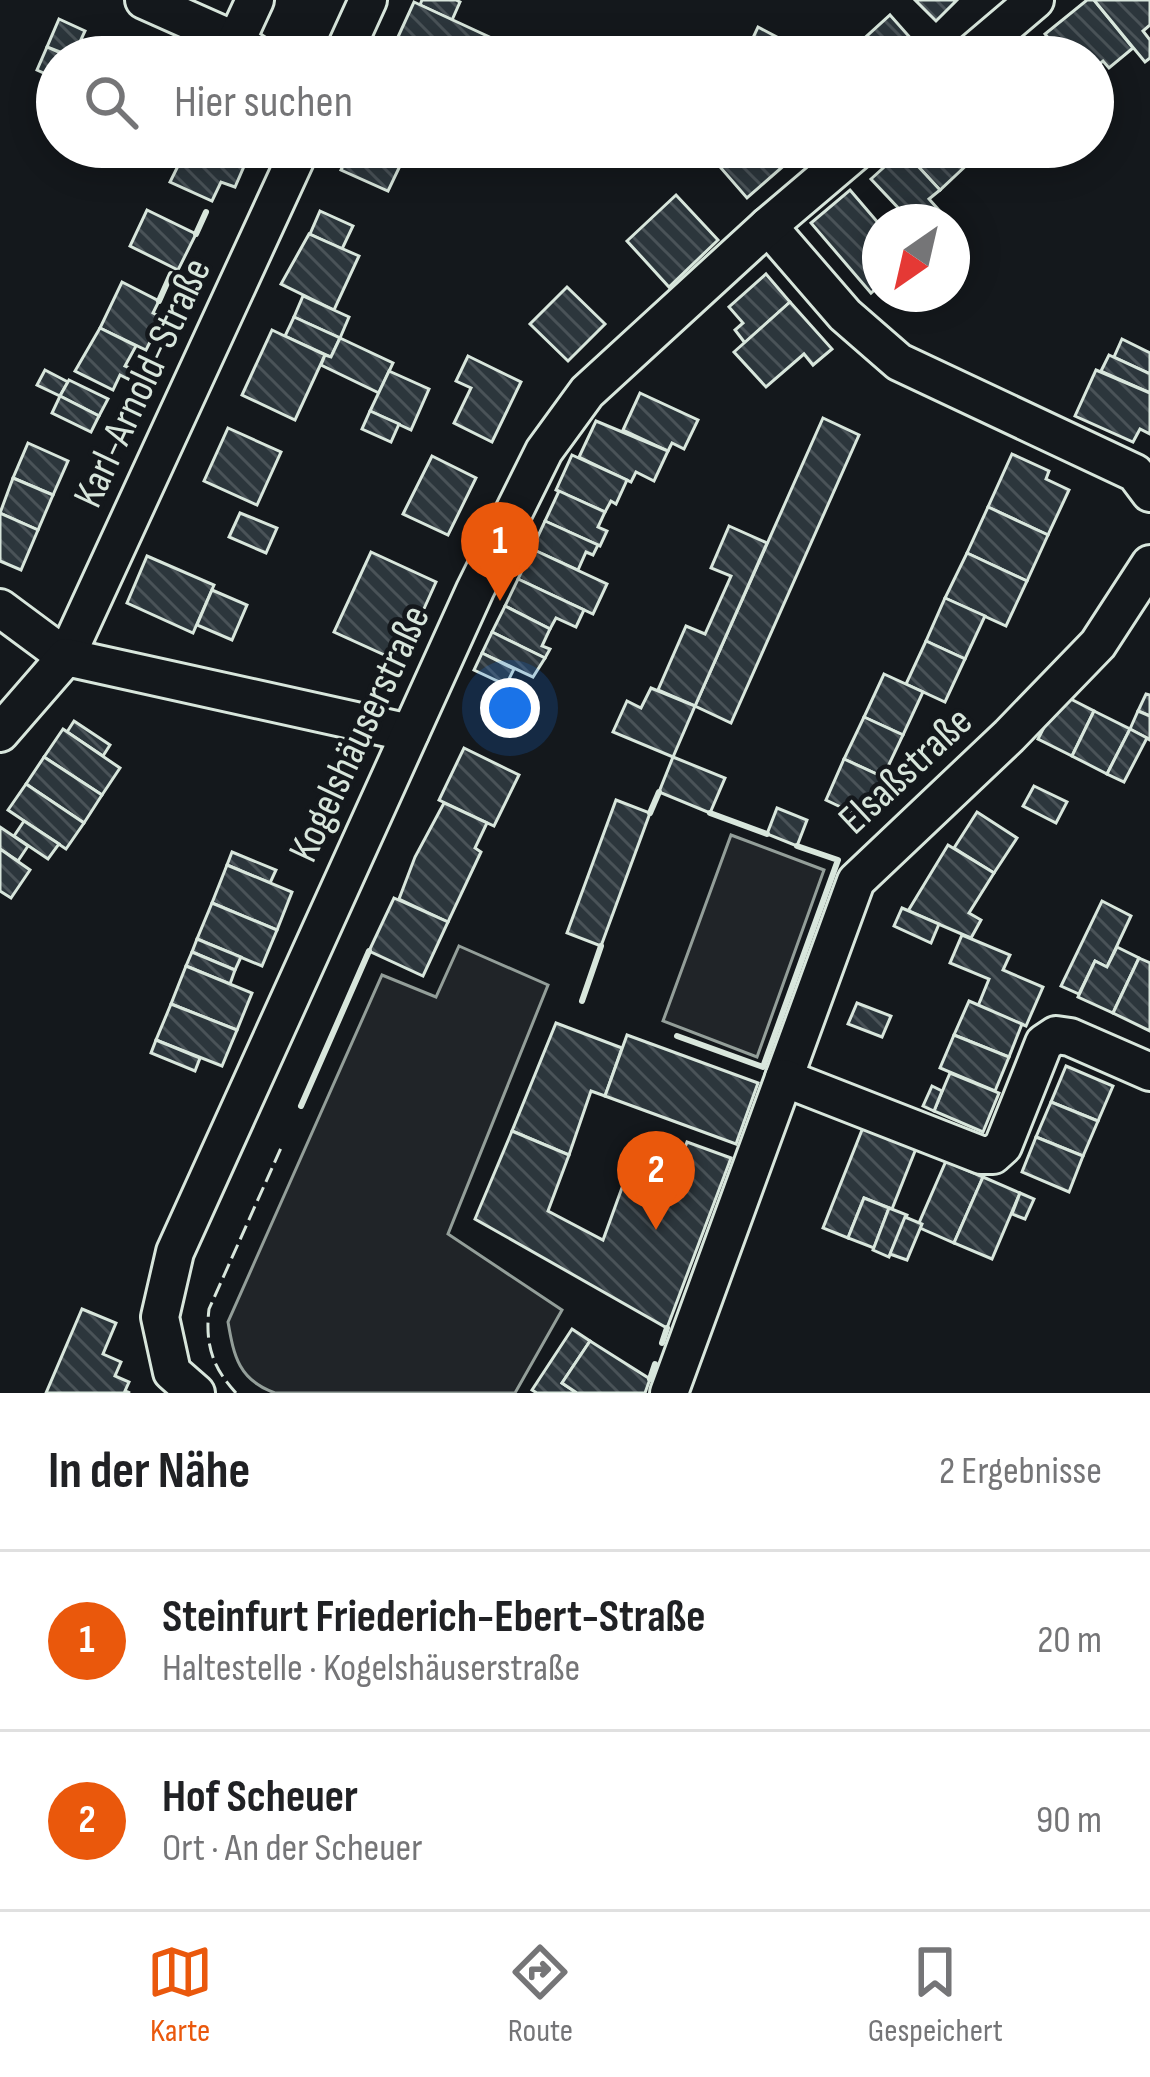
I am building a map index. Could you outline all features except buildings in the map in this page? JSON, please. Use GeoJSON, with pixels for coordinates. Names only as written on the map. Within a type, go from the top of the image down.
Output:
{"type":"FeatureCollection","features":[{"type":"Feature","properties":{"kind":"street"},"geometry":{"type":"LineString","coordinates":[[144,0],[220,36]]}},
{"type":"Feature","properties":{"kind":"street"},"geometry":{"type":"LineString","coordinates":[[250,36],[255,0]]}},
{"type":"Feature","properties":{"kind":"street"},"geometry":{"type":"LineString","coordinates":[[352,36],[368,0]]}},
{"type":"Feature","properties":{"kind":"street"},"geometry":{"type":"LineString","coordinates":[[993,36],[1035,0]]}},
{"type":"Feature","properties":{"kind":"street","name":"Karl-Arnold-Straße"},"geometry":{"type":"LineString","coordinates":[[0,733],[66,657],[291,168]]}},
{"type":"Feature","properties":{"kind":"street","name":"Kogelshäuserstraße"},"geometry":{"type":"LineString","coordinates":[[196,1393],[172,1372],[160,1317],[175,1252],[410,733],[544,451],[587,392],[836,168]]}},
{"type":"Feature","properties":{"kind":"street"},"geometry":{"type":"LineString","coordinates":[[768,226],[845,315],[887,354],[1135,472],[1150,493]]}},
{"type":"Feature","properties":{"kind":"street","name":"Elsaßstraße"},"geometry":{"type":"LineString","coordinates":[[669,1393],[856,881],[1009,736],[1097,644],[1150,564]]}},
{"type":"Feature","properties":{"kind":"street"},"geometry":{"type":"LineString","coordinates":[[0,608],[66,657],[410,733]]}},
{"type":"Feature","properties":{"kind":"street"},"geometry":{"type":"LineString","coordinates":[[784,1078],[981,1155],[993,1155],[1003,1147],[1044,1043],[1056,1035],[1150,1072]]}},
{"type":"Feature","properties":{"kind":"shaded area"},"geometry":{"type":"Polygon","coordinates":[[[731,835],[824,870],[757,1057],[663,1021],[731,835]]]}},
{"type":"Feature","properties":{"kind":"shaded area"},"geometry":{"type":"Polygon","coordinates":[[[459,946],[548,985],[448,1234],[562,1310],[515,1393],[275,1393],[263,1388],[240,1366],[228,1322],[382,975],[436,997],[459,946]]]}},
{"type":"Feature","properties":{"kind":"fence"},"geometry":{"type":"LineString","coordinates":[[236,1393],[212,1354],[209,1309],[281,1148]]}},
{"type":"Feature","properties":{"kind":"wall"},"geometry":{"type":"LineString","coordinates":[[196,234],[206,212]]}},
{"type":"Feature","properties":{"kind":"wall"},"geometry":{"type":"LineString","coordinates":[[159,301],[171,274]]}},
{"type":"Feature","properties":{"kind":"wall"},"geometry":{"type":"LineString","coordinates":[[650,813],[659,792]]}},
{"type":"Feature","properties":{"kind":"wall"},"geometry":{"type":"LineString","coordinates":[[710,813],[767,834]]}},
{"type":"Feature","properties":{"kind":"wall"},"geometry":{"type":"LineString","coordinates":[[677,1036],[763,1067],[838,860],[797,846]]}},
{"type":"Feature","properties":{"kind":"wall"},"geometry":{"type":"LineString","coordinates":[[582,1001],[601,946]]}},
{"type":"Feature","properties":{"kind":"wall"},"geometry":{"type":"LineString","coordinates":[[301,1106],[369,951]]}},
{"type":"Feature","properties":{"kind":"wall"},"geometry":{"type":"LineString","coordinates":[[662,1343],[667,1328]]}},
{"type":"Feature","properties":{"kind":"wall"},"geometry":{"type":"LineString","coordinates":[[650,1379],[655,1364]]}},
{"type":"Feature","properties":{"kind":"place","name":"Steinfurt Friederich-Ebert-Straße"},"geometry":{"type":"Point","coordinates":[500,601]}},
{"type":"Feature","properties":{"kind":"place","name":"Hof Scheuer"},"geometry":{"type":"Point","coordinates":[656,1230]}}]}
